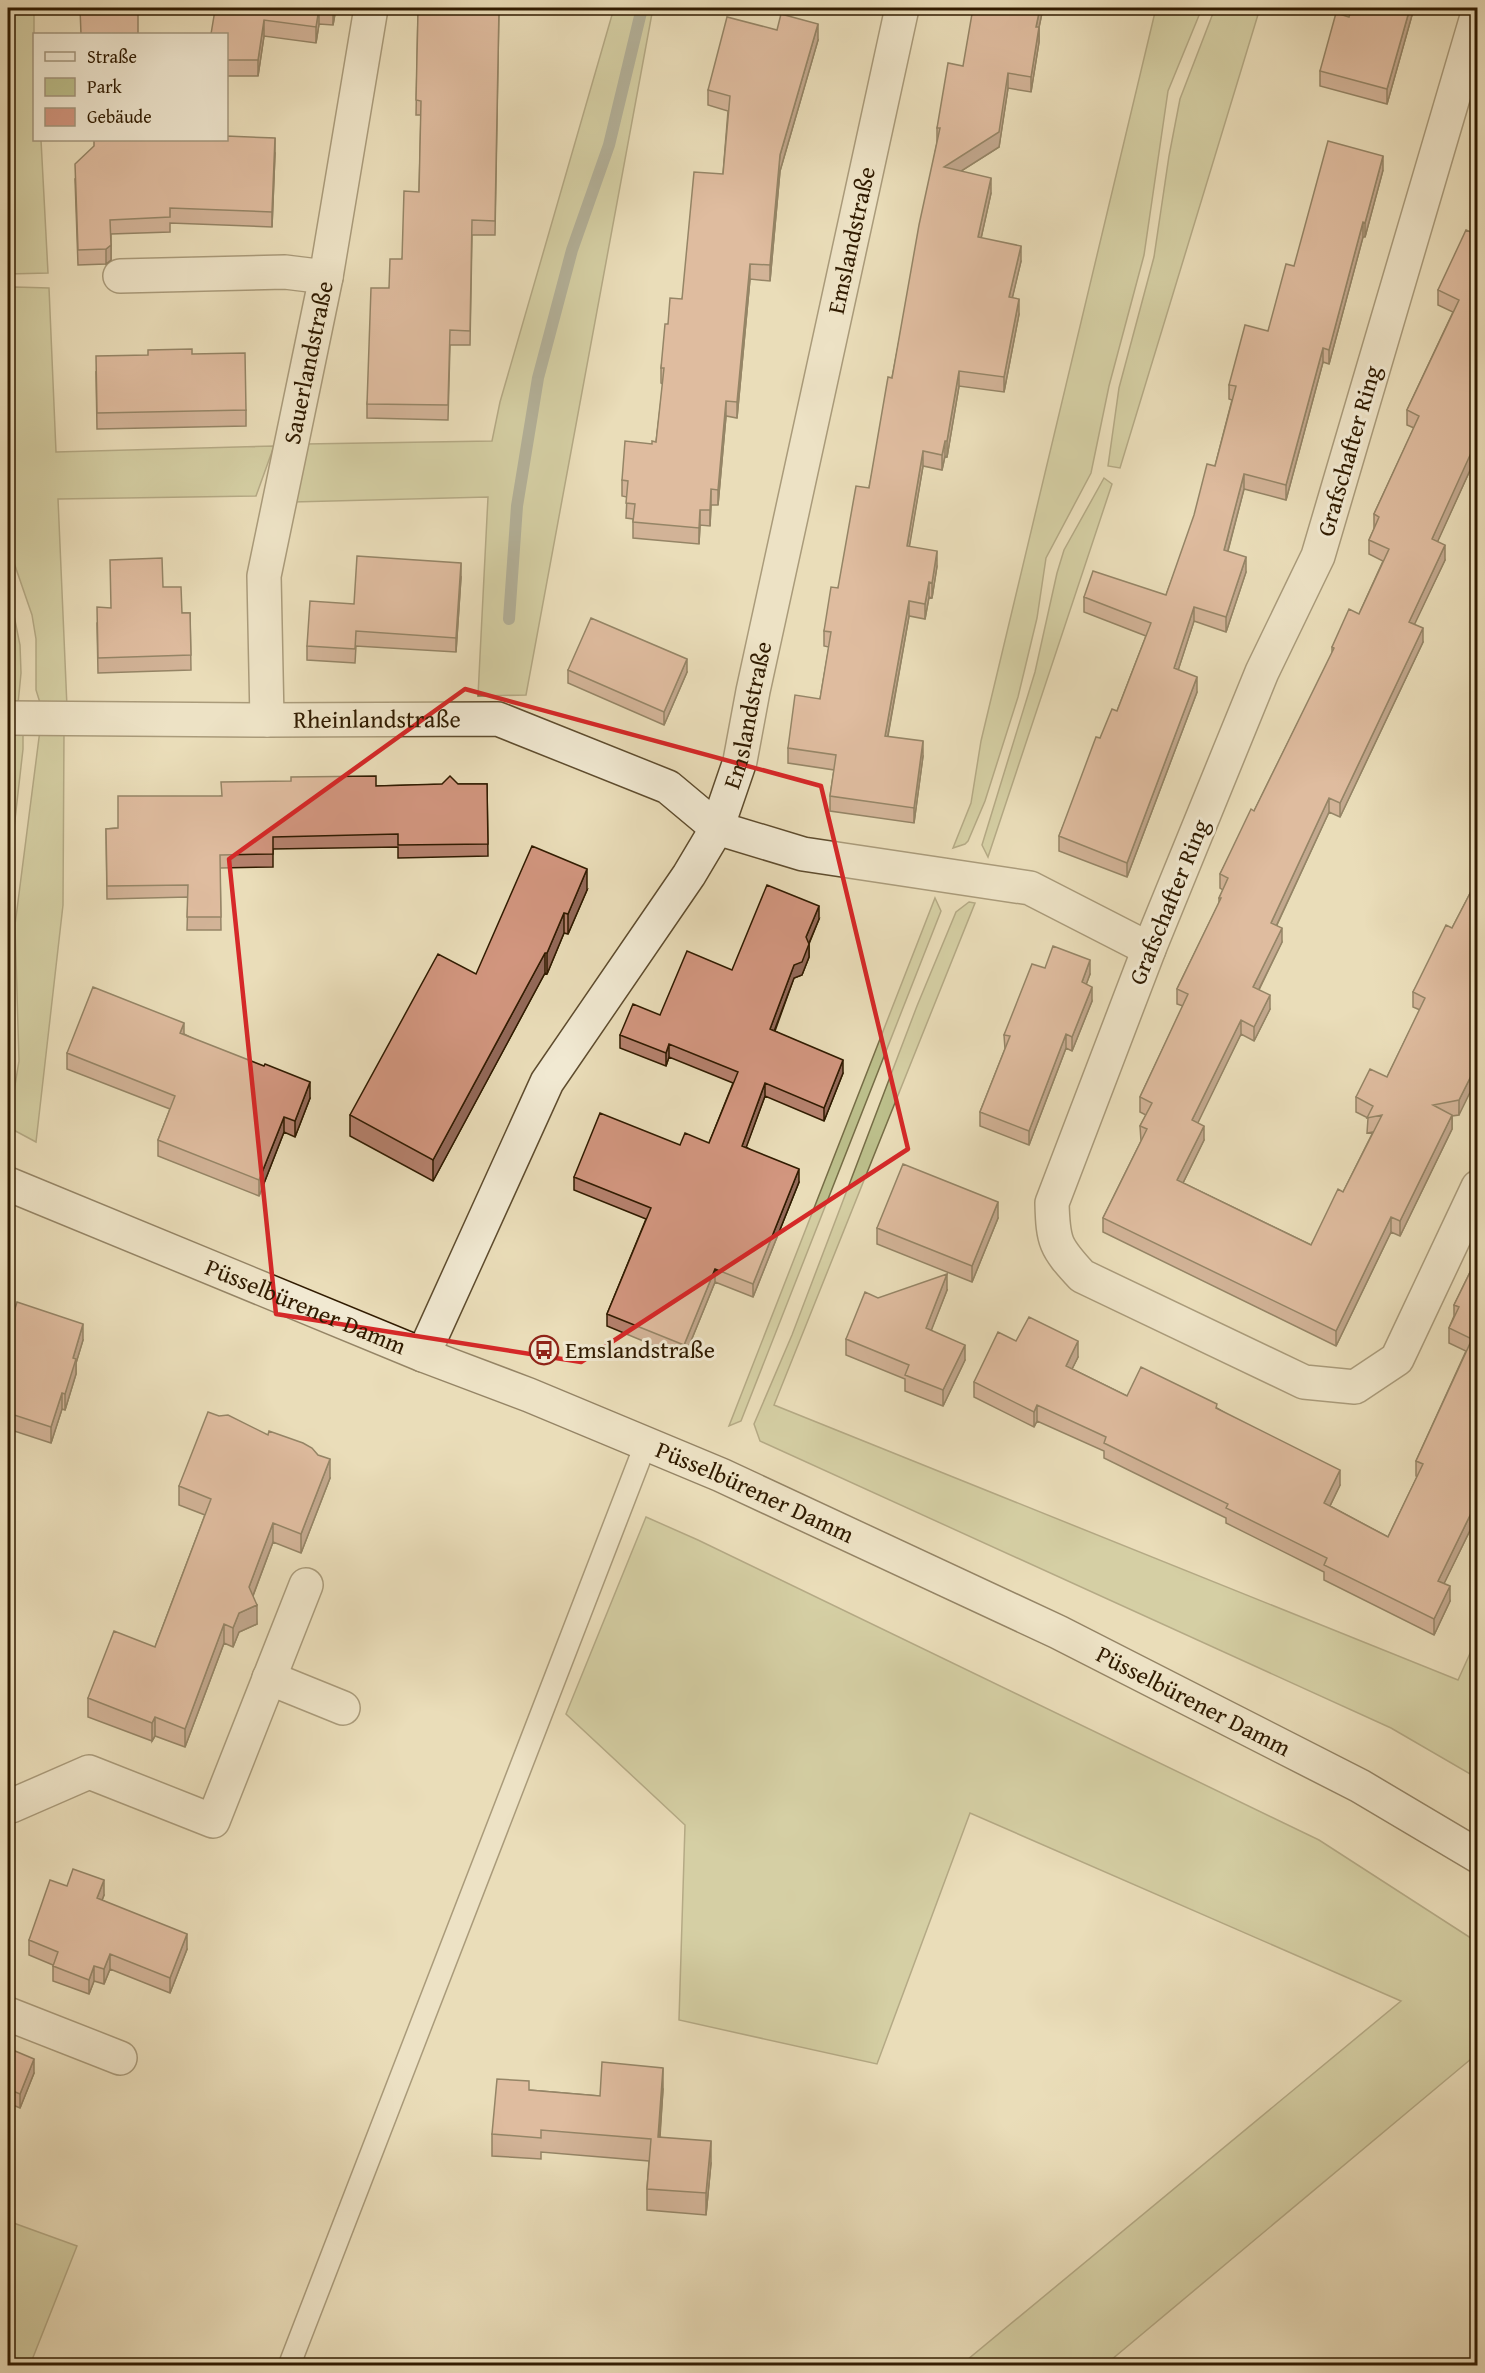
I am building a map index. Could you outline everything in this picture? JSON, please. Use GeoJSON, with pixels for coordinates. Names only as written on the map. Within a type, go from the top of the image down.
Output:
{"type":"FeatureCollection","features":[{"type":"Feature","properties":{"kind":"street","name":"Sauerlandstraße"},"geometry":{"type":"LineString","coordinates":[[267,720],[264,576],[326,277],[371,8]]}},
{"type":"Feature","properties":{"kind":"street","name":"Emslandstraße"},"geometry":{"type":"LineString","coordinates":[[423,1355],[547,1082],[689,875],[717,828],[740,761],[753,691],[902,8]]}},
{"type":"Feature","properties":{"kind":"street","name":"Grafschafter Ring"},"geometry":{"type":"LineString","coordinates":[[1478,13],[1318,556],[1262,672],[1149,949],[1052,1203],[1053,1232],[1060,1253],[1082,1276],[1304,1382],[1355,1387],[1397,1359],[1478,1187]]}},
{"type":"Feature","properties":{"kind":"street"},"geometry":{"type":"LineString","coordinates":[[120,276],[285,272],[326,277]]}},
{"type":"Feature","properties":{"kind":"street","name":"Rheinlandstraße"},"geometry":{"type":"LineString","coordinates":[[8,718],[498,719],[668,787],[717,828]]}},
{"type":"Feature","properties":{"kind":"street"},"geometry":{"type":"LineString","coordinates":[[717,828],[803,854],[1030,888],[1149,949]]}},
{"type":"Feature","properties":{"kind":"street","name":"Püsselbürener Damm"},"geometry":{"type":"LineString","coordinates":[[8,1184],[721,1475],[1058,1632],[1360,1786],[1478,1856]]}},
{"type":"Feature","properties":{"kind":"street"},"geometry":{"type":"LineString","coordinates":[[9,1810],[89,1772],[213,1821],[306,1585]]}},
{"type":"Feature","properties":{"kind":"street"},"geometry":{"type":"LineString","coordinates":[[269,1678],[343,1708]]}},
{"type":"Feature","properties":{"kind":"street"},"geometry":{"type":"LineString","coordinates":[[8,2014],[120,2058]]}},
{"type":"Feature","properties":{"kind":"lane"},"geometry":{"type":"LineString","coordinates":[[289,2366],[646,1443]]}},
{"type":"Feature","properties":{"kind":"highlighted area"},"geometry":{"type":"Polygon","coordinates":[[[465,689],[821,786],[908,1149],[581,1362],[276,1314],[229,859],[465,689]]]}},
{"type":"Feature","properties":{"kind":"green space"},"geometry":{"type":"Polygon","coordinates":[[[8,8],[34,8],[33,141],[41,141],[48,273],[8,274],[8,8]]]}},
{"type":"Feature","properties":{"kind":"green space"},"geometry":{"type":"Polygon","coordinates":[[[614,8],[653,8],[526,695],[478,696],[488,497],[293,502],[305,444],[492,441],[500,402],[614,8]]]}},
{"type":"Feature","properties":{"kind":"green space"},"geometry":{"type":"Polygon","coordinates":[[[1156,8],[1202,8],[1168,91],[1144,255],[1109,386],[1091,473],[1046,558],[1037,618],[1018,697],[985,801],[968,841],[953,848],[971,803],[981,741],[1156,8]]]}},
{"type":"Feature","properties":{"kind":"green space"},"geometry":{"type":"Polygon","coordinates":[[[1215,8],[1260,8],[1120,468],[1108,466],[1119,388],[1154,257],[1180,99],[1215,8]]]}},
{"type":"Feature","properties":{"kind":"green space"},"geometry":{"type":"Polygon","coordinates":[[[15,287],[49,288],[56,452],[274,446],[256,496],[58,499],[67,707],[41,706],[36,690],[36,639],[32,615],[11,554],[8,506],[8,290],[15,287]]]}},
{"type":"Feature","properties":{"kind":"green space"},"geometry":{"type":"Polygon","coordinates":[[[1104,478],[1112,484],[988,857],[982,845],[1035,672],[1064,550],[1104,478]]]}},
{"type":"Feature","properties":{"kind":"green space"},"geometry":{"type":"Polygon","coordinates":[[[8,586],[20,645],[21,673],[18,704],[8,703],[8,586]]]}},
{"type":"Feature","properties":{"kind":"green space"},"geometry":{"type":"Polygon","coordinates":[[[8,728],[23,728],[23,749],[8,881],[8,728]]]}},
{"type":"Feature","properties":{"kind":"green space"},"geometry":{"type":"Polygon","coordinates":[[[40,730],[64,731],[63,905],[36,1142],[8,1127],[19,1061],[15,925],[40,730]]]}},
{"type":"Feature","properties":{"kind":"green space"},"geometry":{"type":"Polygon","coordinates":[[[935,898],[941,911],[741,1421],[729,1426],[935,898]]]}},
{"type":"Feature","properties":{"kind":"green space"},"geometry":{"type":"Polygon","coordinates":[[[969,902],[975,903],[774,1405],[1458,1680],[1477,1638],[1477,1778],[1391,1728],[760,1441],[754,1424],[792,1335],[917,1006],[956,912],[969,902]]]}},
{"type":"Feature","properties":{"kind":"green space"},"geometry":{"type":"Polygon","coordinates":[[[646,1517],[1319,1840],[1477,1942],[1477,2054],[1105,2365],[961,2365],[1401,2001],[970,1813],[877,2064],[679,2020],[685,1825],[566,1714],[646,1517]]]}},
{"type":"Feature","properties":{"kind":"green space"},"geometry":{"type":"Polygon","coordinates":[[[8,2221],[77,2246],[30,2365],[8,2365],[8,2221]]]}},
{"type":"Feature","properties":{"kind":"building"},"geometry":{"type":"Polygon","coordinates":[[[80,8],[138,8],[138,33],[81,33],[80,8]]]}},
{"type":"Feature","properties":{"kind":"building"},"geometry":{"type":"Polygon","coordinates":[[[241,8],[319,8],[316,27],[264,20],[258,60],[228,60],[228,33],[211,33],[215,10],[240,14],[241,8]]]}},
{"type":"Feature","properties":{"kind":"building"},"geometry":{"type":"Polygon","coordinates":[[[432,8],[499,8],[495,221],[472,220],[470,331],[450,330],[448,405],[367,404],[371,288],[389,288],[390,259],[402,259],[404,191],[419,192],[421,101],[416,100],[418,11],[432,12],[432,8]]]}},
{"type":"Feature","properties":{"kind":"building"},"geometry":{"type":"Polygon","coordinates":[[[973,8],[1040,8],[1031,77],[1008,73],[999,132],[944,167],[991,178],[978,237],[1021,246],[1009,297],[1019,299],[1004,377],[959,371],[947,441],[945,441],[942,455],[923,451],[907,546],[937,551],[932,583],[929,582],[925,604],[909,601],[885,736],[923,741],[914,808],[830,796],[836,755],[788,748],[795,695],[820,699],[831,632],[824,631],[831,587],[838,588],[856,486],[869,488],[888,377],[892,378],[919,225],[940,128],[937,128],[948,63],[963,66],[973,8]]]}},
{"type":"Feature","properties":{"kind":"building"},"geometry":{"type":"Polygon","coordinates":[[[1352,8],[1410,8],[1387,89],[1320,71],[1336,13],[1349,17],[1352,8]]]}},
{"type":"Feature","properties":{"kind":"building"},"geometry":{"type":"Polygon","coordinates":[[[781,14],[818,24],[780,155],[770,265],[750,264],[737,402],[726,401],[718,490],[711,489],[710,510],[700,510],[699,528],[633,522],[635,504],[626,503],[628,481],[622,480],[625,441],[652,444],[652,441],[656,442],[664,368],[661,368],[665,324],[668,324],[670,298],[682,299],[694,172],[723,174],[730,96],[708,90],[727,17],[777,30],[781,14]]]}},
{"type":"Feature","properties":{"kind":"building"},"geometry":{"type":"Polygon","coordinates":[[[228,136],[275,138],[272,212],[170,208],[170,217],[110,220],[111,245],[106,249],[78,250],[75,164],[94,146],[94,141],[228,141],[228,136]]]}},
{"type":"Feature","properties":{"kind":"building"},"geometry":{"type":"Polygon","coordinates":[[[1328,141],[1383,156],[1365,223],[1363,222],[1329,350],[1323,348],[1286,485],[1244,474],[1224,550],[1246,557],[1226,617],[1194,607],[1174,668],[1197,677],[1127,863],[1059,836],[1096,737],[1100,738],[1112,709],[1117,711],[1151,623],[1084,597],[1093,571],[1166,595],[1194,515],[1207,464],[1215,466],[1236,386],[1229,385],[1245,325],[1268,331],[1286,264],[1294,266],[1328,141]]]}},
{"type":"Feature","properties":{"kind":"building"},"geometry":{"type":"Polygon","coordinates":[[[1466,230],[1478,235],[1478,431],[1473,441],[1476,442],[1432,539],[1445,545],[1409,622],[1423,628],[1340,803],[1329,798],[1271,923],[1282,928],[1253,987],[1270,995],[1254,1027],[1241,1020],[1192,1120],[1204,1126],[1177,1180],[1311,1245],[1338,1189],[1343,1192],[1382,1115],[1367,1118],[1373,1106],[1356,1097],[1370,1069],[1387,1077],[1425,998],[1413,992],[1446,925],[1452,928],[1478,878],[1478,1062],[1459,1100],[1433,1105],[1452,1115],[1400,1221],[1391,1217],[1336,1331],[1103,1218],[1147,1129],[1140,1126],[1152,1103],[1140,1097],[1188,994],[1177,989],[1221,898],[1219,898],[1228,878],[1220,874],[1251,809],[1254,811],[1334,648],[1332,647],[1349,609],[1359,614],[1389,549],[1369,540],[1379,517],[1374,514],[1419,416],[1407,410],[1459,300],[1438,290],[1466,230]]]}},
{"type":"Feature","properties":{"kind":"building"},"geometry":{"type":"Polygon","coordinates":[[[192,349],[192,354],[245,353],[246,410],[97,413],[96,356],[148,355],[148,350],[192,349]]]}},
{"type":"Feature","properties":{"kind":"building"},"geometry":{"type":"Polygon","coordinates":[[[357,556],[461,563],[456,638],[356,631],[355,649],[307,646],[310,601],[354,604],[357,556]]]}},
{"type":"Feature","properties":{"kind":"building"},"geometry":{"type":"Polygon","coordinates":[[[162,558],[163,587],[181,587],[182,613],[190,613],[191,655],[98,658],[97,607],[111,608],[110,560],[162,558]]]}},
{"type":"Feature","properties":{"kind":"building"},"geometry":{"type":"Polygon","coordinates":[[[591,618],[687,659],[664,712],[568,670],[591,618]]]}},
{"type":"Feature","properties":{"kind":"building"},"geometry":{"type":"Polygon","coordinates":[[[376,776],[376,786],[442,784],[450,776],[458,784],[487,784],[488,844],[398,845],[398,834],[273,837],[273,854],[220,855],[221,917],[187,917],[188,885],[107,886],[106,829],[118,828],[118,796],[222,796],[221,782],[291,781],[291,777],[376,776]]]}},
{"type":"Feature","properties":{"kind":"building"},"geometry":{"type":"Polygon","coordinates":[[[532,846],[587,869],[568,914],[564,913],[547,953],[433,1160],[350,1115],[438,954],[476,974],[532,846]]]}},
{"type":"Feature","properties":{"kind":"building"},"geometry":{"type":"Polygon","coordinates":[[[767,885],[819,906],[806,937],[809,944],[802,962],[794,965],[770,1029],[843,1060],[824,1108],[765,1083],[742,1146],[799,1169],[753,1284],[715,1269],[684,1345],[607,1314],[651,1208],[574,1177],[600,1113],[680,1145],[685,1133],[709,1143],[738,1072],[669,1044],[666,1053],[620,1035],[633,1004],[660,1015],[687,951],[732,970],[767,885]]]}},
{"type":"Feature","properties":{"kind":"building"},"geometry":{"type":"Polygon","coordinates":[[[1053,946],[1090,960],[1082,982],[1092,987],[1072,1037],[1066,1034],[1029,1131],[980,1112],[1010,1036],[1004,1035],[1032,964],[1045,968],[1053,946]]]}},
{"type":"Feature","properties":{"kind":"building"},"geometry":{"type":"Polygon","coordinates":[[[93,987],[184,1023],[180,1033],[310,1082],[295,1121],[284,1117],[259,1180],[158,1140],[175,1096],[67,1053],[93,987]]]}},
{"type":"Feature","properties":{"kind":"building"},"geometry":{"type":"Polygon","coordinates":[[[903,1164],[998,1202],[972,1266],[877,1228],[903,1164]]]}},
{"type":"Feature","properties":{"kind":"building"},"geometry":{"type":"Polygon","coordinates":[[[1478,1256],[1478,1499],[1438,1581],[1450,1586],[1434,1619],[1324,1565],[1327,1558],[1226,1508],[1228,1504],[1104,1443],[1106,1437],[1037,1405],[1034,1412],[974,1382],[998,1332],[1016,1341],[1029,1317],[1078,1341],[1066,1366],[1127,1396],[1141,1367],[1217,1404],[1216,1408],[1340,1470],[1324,1503],[1388,1537],[1423,1464],[1416,1461],[1472,1339],[1449,1328],[1459,1307],[1454,1305],[1478,1256]]]}},
{"type":"Feature","properties":{"kind":"building"},"geometry":{"type":"Polygon","coordinates":[[[947,1274],[926,1328],[965,1345],[943,1390],[905,1375],[909,1365],[846,1339],[865,1292],[878,1298],[947,1274]]]}},
{"type":"Feature","properties":{"kind":"building"},"geometry":{"type":"Polygon","coordinates":[[[17,1302],[83,1324],[73,1358],[76,1359],[51,1427],[8,1413],[8,1332],[17,1302]]]}},
{"type":"Feature","properties":{"kind":"building"},"geometry":{"type":"Polygon","coordinates":[[[208,1412],[219,1416],[228,1415],[268,1435],[269,1431],[303,1443],[318,1455],[330,1459],[301,1534],[273,1523],[249,1587],[257,1605],[239,1613],[233,1628],[224,1624],[185,1729],[155,1717],[152,1723],[88,1698],[114,1631],[155,1647],[211,1499],[179,1486],[208,1412]]]}},
{"type":"Feature","properties":{"kind":"building"},"geometry":{"type":"Polygon","coordinates":[[[8,1641],[14,1643],[8,1663],[8,1641]]]}},
{"type":"Feature","properties":{"kind":"building"},"geometry":{"type":"Polygon","coordinates":[[[73,1869],[104,1880],[97,1898],[187,1934],[170,1978],[110,1954],[104,1969],[94,1966],[89,1980],[53,1966],[58,1952],[29,1940],[50,1880],[67,1886],[73,1869]]]}},
{"type":"Feature","properties":{"kind":"building"},"geometry":{"type":"Polygon","coordinates":[[[8,2048],[34,2059],[20,2094],[8,2089],[8,2048]]]}},
{"type":"Feature","properties":{"kind":"building"},"geometry":{"type":"Polygon","coordinates":[[[602,2062],[663,2068],[658,2137],[711,2141],[706,2193],[647,2189],[651,2139],[541,2130],[541,2138],[492,2134],[497,2079],[529,2081],[529,2090],[600,2096],[602,2062]]]}},
{"type":"Feature","properties":{"kind":"waterway"},"geometry":{"type":"LineString","coordinates":[[509,619],[517,506],[538,378],[572,250],[609,145],[642,8]]}},
{"type":"Feature","properties":{"kind":"place","name":"Emslandstraße"},"geometry":{"type":"Point","coordinates":[544,1350]}}]}
